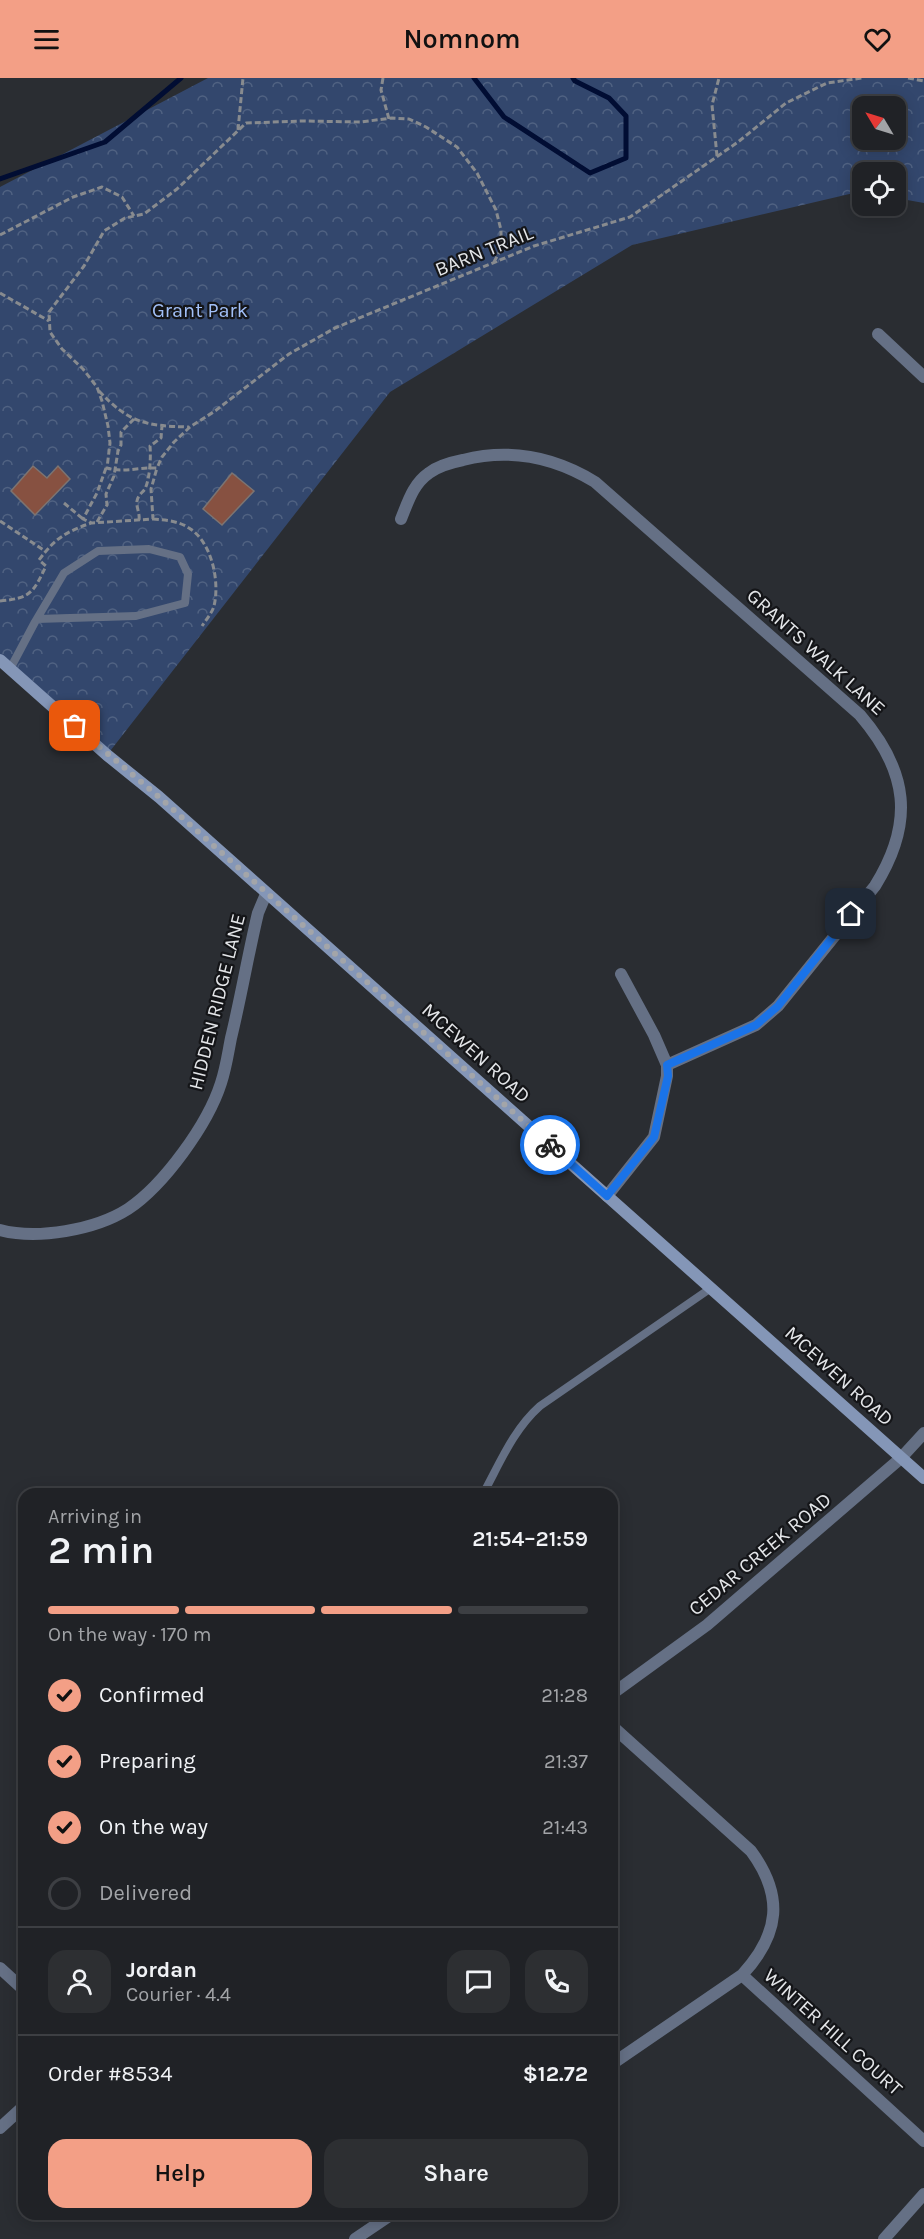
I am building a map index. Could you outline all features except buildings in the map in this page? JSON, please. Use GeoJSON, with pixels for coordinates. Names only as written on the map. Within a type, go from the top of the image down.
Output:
{"type":"FeatureCollection","features":[{"type":"Feature","properties":{"kind":"street"},"geometry":{"type":"LineString","coordinates":[[878,334],[924,377]]}},
{"type":"Feature","properties":{"kind":"street","name":"GRANTS WALK LANE"},"geometry":{"type":"LineString","coordinates":[[401,519],[411,493],[429,472],[454,462],[477,456],[528,455],[554,461],[575,470],[595,482],[860,715],[880,738],[890,757],[899,784],[900,824],[896,844],[887,867],[875,886],[778,1006],[764,1019],[756,1025],[667,1065]]}},
{"type":"Feature","properties":{"kind":"street","name":"MCEWEN ROAD"},"geometry":{"type":"LineString","coordinates":[[0,660],[159,797],[924,1478]]}},
{"type":"Feature","properties":{"kind":"street","name":"HIDDEN RIDGE LANE"},"geometry":{"type":"LineString","coordinates":[[0,1230],[12,1233],[56,1233],[92,1225],[129,1209],[170,1170],[202,1125],[221,1083],[258,913],[266,894]]}},
{"type":"Feature","properties":{"kind":"street"},"geometry":{"type":"LineString","coordinates":[[607,1196],[654,1137],[668,1076],[667,1065],[654,1035],[621,974]]}},
{"type":"Feature","properties":{"kind":"street","name":"CEDAR CREEK ROAD"},"geometry":{"type":"LineString","coordinates":[[618,1690],[707,1625],[901,1458],[924,1433]]}},
{"type":"Feature","properties":{"kind":"street"},"geometry":{"type":"LineString","coordinates":[[618,1731],[751,1851],[762,1865],[774,1898],[774,1916],[769,1938],[757,1959],[742,1975],[618,2060]]}},
{"type":"Feature","properties":{"kind":"street"},"geometry":{"type":"LineString","coordinates":[[0,1968],[18,1984]]}},
{"type":"Feature","properties":{"kind":"street","name":"WINTER HILL COURT"},"geometry":{"type":"LineString","coordinates":[[742,1975],[924,2141]]}},
{"type":"Feature","properties":{"kind":"street"},"geometry":{"type":"LineString","coordinates":[[0,2128],[18,2112]]}},
{"type":"Feature","properties":{"kind":"street"},"geometry":{"type":"LineString","coordinates":[[884,2239],[924,2194]]}},
{"type":"Feature","properties":{"kind":"street"},"geometry":{"type":"LineString","coordinates":[[355,2239],[383,2220]]}},
{"type":"Feature","properties":{"kind":"lane"},"geometry":{"type":"LineString","coordinates":[[10,669],[37,619],[64,573],[98,552],[149,549],[180,557],[188,574],[185,603],[136,616],[37,619]]}},
{"type":"Feature","properties":{"kind":"lane"},"geometry":{"type":"LineString","coordinates":[[486,1488],[515,1434],[533,1412],[711,1288]]}},
{"type":"Feature","properties":{"kind":"path"},"geometry":{"type":"LineString","coordinates":[[238,131],[243,78]]}},
{"type":"Feature","properties":{"kind":"path"},"geometry":{"type":"LineString","coordinates":[[383,78],[381,90],[389,118]]}},
{"type":"Feature","properties":{"kind":"path"},"geometry":{"type":"LineString","coordinates":[[717,156],[712,105],[719,78]]}},
{"type":"Feature","properties":{"kind":"path","name":"BARN TRAIL"},"geometry":{"type":"LineString","coordinates":[[157,468],[174,442],[190,427],[215,411],[289,354],[335,328],[534,246],[630,217],[717,156],[786,103],[826,82],[862,78]]}},
{"type":"Feature","properties":{"kind":"path"},"geometry":{"type":"LineString","coordinates":[[908,78],[924,81]]}},
{"type":"Feature","properties":{"kind":"path"},"geometry":{"type":"LineString","coordinates":[[190,427],[162,426],[134,419],[116,409],[50,332],[49,312],[84,266],[104,231],[125,218],[144,214],[177,189],[246,123],[361,122],[389,118],[409,119],[440,135],[457,147],[477,173],[496,210],[501,230],[501,249],[494,262]]}},
{"type":"Feature","properties":{"kind":"path"},"geometry":{"type":"LineString","coordinates":[[0,235],[73,197],[102,188],[122,197],[134,216]]}},
{"type":"Feature","properties":{"kind":"path"},"geometry":{"type":"LineString","coordinates":[[0,293],[49,321]]}},
{"type":"Feature","properties":{"kind":"path"},"geometry":{"type":"LineString","coordinates":[[83,519],[97,493],[106,468],[110,443],[108,426],[98,390]]}},
{"type":"Feature","properties":{"kind":"path"},"geometry":{"type":"LineString","coordinates":[[95,522],[107,505],[106,494],[114,476],[121,445],[121,432],[134,419]]}},
{"type":"Feature","properties":{"kind":"path"},"geometry":{"type":"LineString","coordinates":[[139,520],[140,512],[137,502],[144,489],[151,460],[150,446],[161,438],[162,426]]}},
{"type":"Feature","properties":{"kind":"path"},"geometry":{"type":"LineString","coordinates":[[0,601],[26,597],[34,590],[46,566],[39,560],[51,543],[72,530],[95,522],[153,519],[151,489],[157,468],[114,470],[106,468]]}},
{"type":"Feature","properties":{"kind":"path"},"geometry":{"type":"LineString","coordinates":[[64,503],[83,519],[95,522]]}},
{"type":"Feature","properties":{"kind":"path"},"geometry":{"type":"LineString","coordinates":[[0,521],[45,551]]}},
{"type":"Feature","properties":{"kind":"green space","name":"Grant Park"},"geometry":{"type":"Polygon","coordinates":[[[208,78],[924,78],[924,203],[906,200],[906,162],[852,162],[852,193],[632,245],[390,392],[107,755],[0,660],[0,187],[208,78]]]}},
{"type":"Feature","properties":{"kind":"waterway"},"geometry":{"type":"LineString","coordinates":[[0,179],[105,142],[181,78]]}},
{"type":"Feature","properties":{"kind":"waterway"},"geometry":{"type":"LineString","coordinates":[[474,78],[504,117],[590,173],[626,158],[626,116],[609,98],[573,78]]}},
{"type":"Feature","properties":{"kind":"way so far"},"geometry":{"type":"LineString","coordinates":[[75,726],[159,797],[550,1145]]}},
{"type":"Feature","properties":{"kind":"route"},"geometry":{"type":"LineString","coordinates":[[550,1145],[607,1196],[654,1137],[668,1076],[667,1065],[756,1025],[764,1019],[778,1006],[851,914]]}}]}
